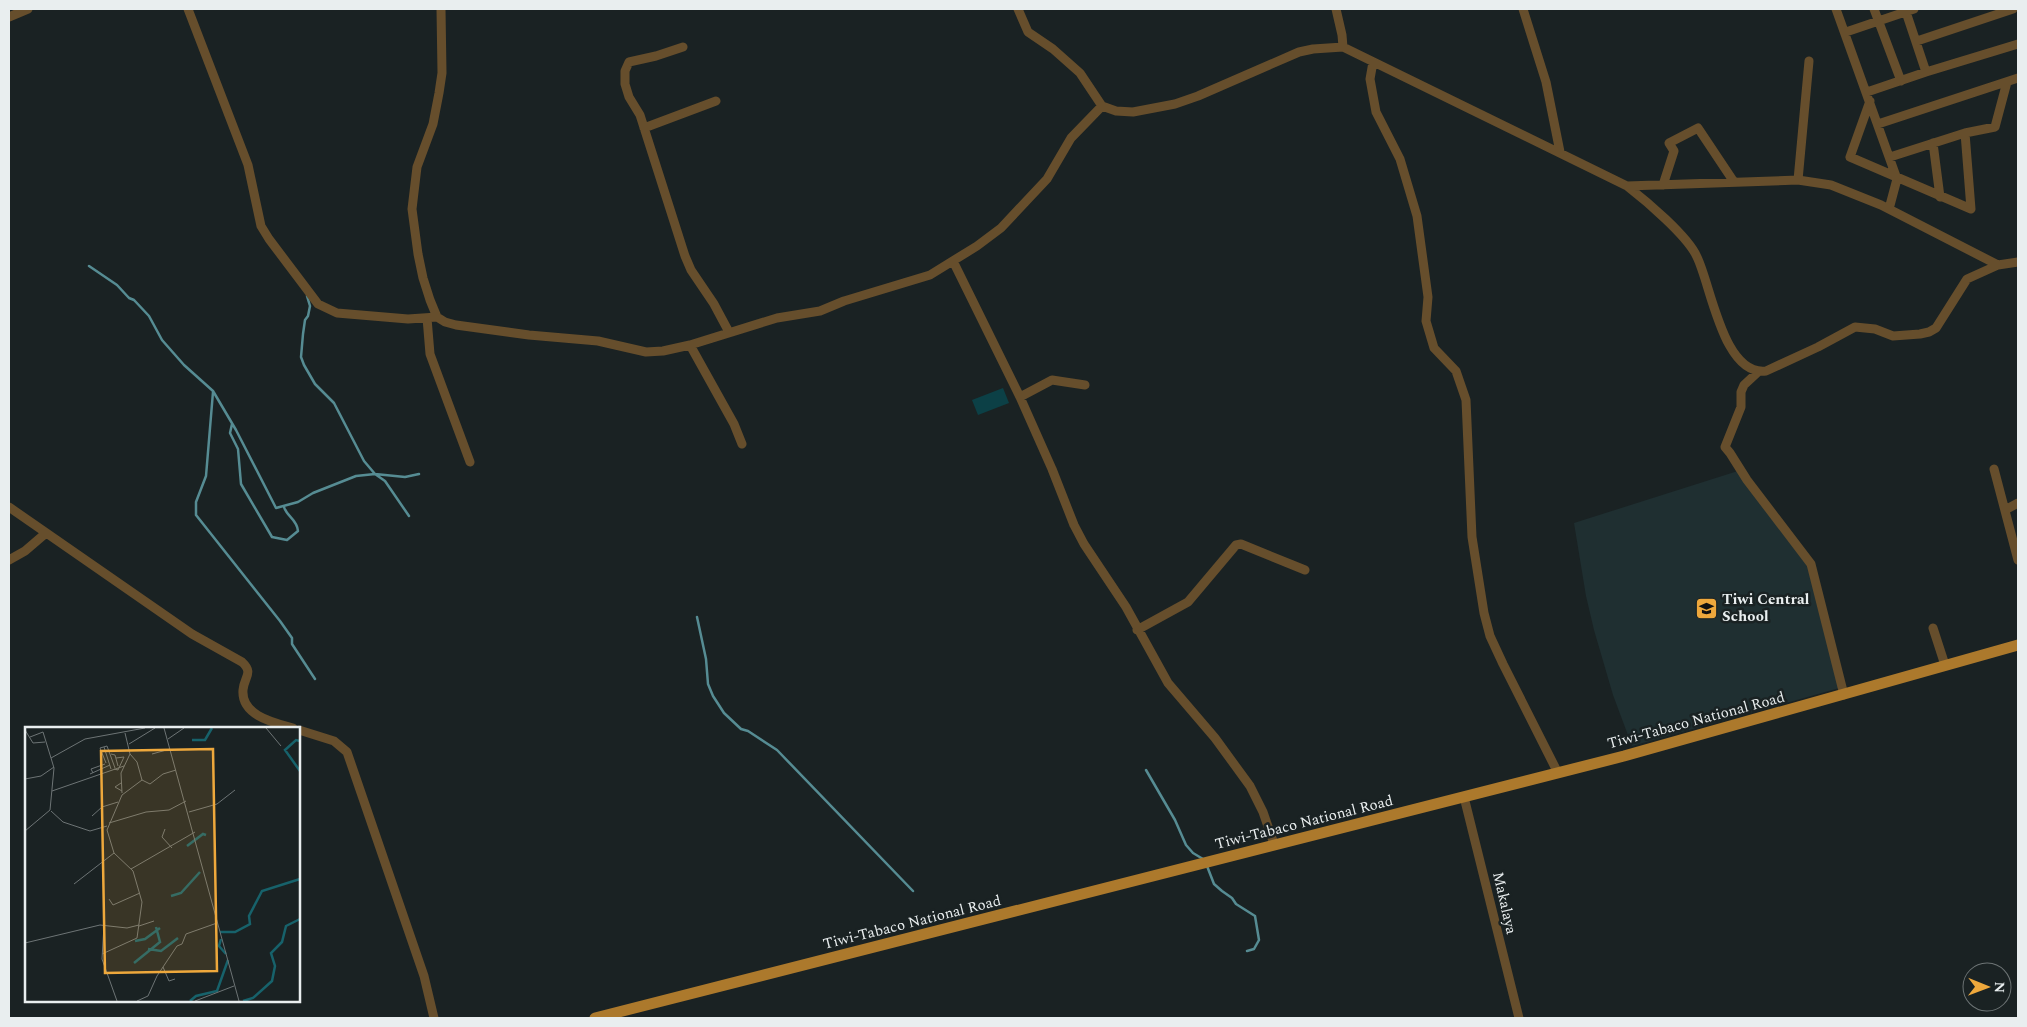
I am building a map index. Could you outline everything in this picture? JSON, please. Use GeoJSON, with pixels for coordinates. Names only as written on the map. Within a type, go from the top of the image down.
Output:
{"type":"FeatureCollection","features":[{"type":"Feature","properties":{"kind":"main road","name":"Tiwi-Tabaco National Road"},"geometry":{"type":"LineString","coordinates":[[595,1018],[1558,773],[1844,695],[2018,645]]}},
{"type":"Feature","properties":{"kind":"street"},"geometry":{"type":"LineString","coordinates":[[9,17],[28,9]]}},
{"type":"Feature","properties":{"kind":"street"},"geometry":{"type":"LineString","coordinates":[[188,9],[248,165],[261,226],[318,304],[337,313],[408,318],[437,317]]}},
{"type":"Feature","properties":{"kind":"street"},"geometry":{"type":"LineString","coordinates":[[441,9],[442,73],[440,93],[433,124],[418,167],[412,209],[423,278],[437,317],[444,322],[529,334],[590,340],[646,352],[690,345],[790,315],[820,310],[930,275],[1001,228],[1022,208],[1047,179],[1071,138],[1102,106]]}},
{"type":"Feature","properties":{"kind":"street"},"geometry":{"type":"LineString","coordinates":[[1018,9],[1028,32],[1053,49],[1080,73],[1102,106],[1116,111],[1133,112],[1175,104],[1198,96],[1298,52],[1343,47],[1560,152],[1627,186],[1678,232],[1697,256],[1718,320],[1729,343],[1741,361],[1749,368],[1758,372],[1766,371],[1818,347],[1855,327],[1875,329],[1892,336],[1929,332],[1936,328],[1967,279],[1998,265],[2018,262]]}},
{"type":"Feature","properties":{"kind":"street"},"geometry":{"type":"LineString","coordinates":[[1336,9],[1343,47]]}},
{"type":"Feature","properties":{"kind":"street"},"geometry":{"type":"LineString","coordinates":[[1523,9],[1546,82],[1560,152]]}},
{"type":"Feature","properties":{"kind":"street"},"geometry":{"type":"LineString","coordinates":[[1836,9],[1846,32],[1897,178],[1889,209]]}},
{"type":"Feature","properties":{"kind":"street"},"geometry":{"type":"LineString","coordinates":[[1874,9],[1901,81]]}},
{"type":"Feature","properties":{"kind":"street"},"geometry":{"type":"LineString","coordinates":[[1916,41],[2010,9]]}},
{"type":"Feature","properties":{"kind":"street"},"geometry":{"type":"LineString","coordinates":[[1846,32],[1908,10],[1926,72]]}},
{"type":"Feature","properties":{"kind":"street"},"geometry":{"type":"LineString","coordinates":[[1964,133],[1971,210],[1850,157],[1869,96],[1926,72],[2018,44]]}},
{"type":"Feature","properties":{"kind":"street"},"geometry":{"type":"LineString","coordinates":[[683,47],[629,62],[625,70],[625,84],[629,97],[640,115],[688,263],[729,332]]}},
{"type":"Feature","properties":{"kind":"street"},"geometry":{"type":"LineString","coordinates":[[1373,62],[1370,79],[1376,112],[1400,159],[1417,216],[1428,297],[1426,321],[1434,348],[1456,371],[1466,400],[1472,537],[1484,613],[1490,636],[1558,773]]}},
{"type":"Feature","properties":{"kind":"street"},"geometry":{"type":"LineString","coordinates":[[1798,180],[1809,62]]}},
{"type":"Feature","properties":{"kind":"street"},"geometry":{"type":"LineString","coordinates":[[1878,124],[2018,78]]}},
{"type":"Feature","properties":{"kind":"street"},"geometry":{"type":"LineString","coordinates":[[1890,157],[1964,133],[1995,127],[2007,82]]}},
{"type":"Feature","properties":{"kind":"street"},"geometry":{"type":"LineString","coordinates":[[644,128],[716,101]]}},
{"type":"Feature","properties":{"kind":"street"},"geometry":{"type":"LineString","coordinates":[[1663,185],[1674,151],[1669,143],[1698,128],[1734,182]]}},
{"type":"Feature","properties":{"kind":"street"},"geometry":{"type":"LineString","coordinates":[[1933,143],[1940,197]]}},
{"type":"Feature","properties":{"kind":"street"},"geometry":{"type":"LineString","coordinates":[[1627,186],[1798,180],[1831,185],[1889,209],[1998,265]]}},
{"type":"Feature","properties":{"kind":"street"},"geometry":{"type":"LineString","coordinates":[[953,261],[1020,397],[1074,525],[1084,544],[1126,607],[1168,683],[1215,738],[1250,786],[1263,812],[1274,844]]}},
{"type":"Feature","properties":{"kind":"street"},"geometry":{"type":"LineString","coordinates":[[427,318],[430,354],[470,462]]}},
{"type":"Feature","properties":{"kind":"street"},"geometry":{"type":"LineString","coordinates":[[690,345],[734,424],[742,444]]}},
{"type":"Feature","properties":{"kind":"street"},"geometry":{"type":"LineString","coordinates":[[1758,372],[1744,385],[1741,392],[1741,407],[1725,447],[1746,480],[1811,564],[1844,695]]}},
{"type":"Feature","properties":{"kind":"street"},"geometry":{"type":"LineString","coordinates":[[1020,397],[1052,380],[1085,385]]}},
{"type":"Feature","properties":{"kind":"street"},"geometry":{"type":"LineString","coordinates":[[1994,469],[2018,560]]}},
{"type":"Feature","properties":{"kind":"street"},"geometry":{"type":"LineString","coordinates":[[2005,510],[2018,503]]}},
{"type":"Feature","properties":{"kind":"street"},"geometry":{"type":"LineString","coordinates":[[9,507],[192,634],[242,662],[247,667],[248,672],[243,691],[244,697],[254,713],[272,722],[290,727]]}},
{"type":"Feature","properties":{"kind":"street"},"geometry":{"type":"LineString","coordinates":[[9,560],[25,551],[46,533]]}},
{"type":"Feature","properties":{"kind":"street"},"geometry":{"type":"LineString","coordinates":[[1138,630],[1188,602],[1236,546],[1241,544],[1304,570]]}},
{"type":"Feature","properties":{"kind":"street"},"geometry":{"type":"LineString","coordinates":[[1933,628],[1945,665]]}},
{"type":"Feature","properties":{"kind":"street"},"geometry":{"type":"LineString","coordinates":[[300,730],[334,741],[347,752],[424,976],[434,1018]]}},
{"type":"Feature","properties":{"kind":"street","name":"Makalaya"},"geometry":{"type":"LineString","coordinates":[[1464,797],[1519,1016]]}},
{"type":"Feature","properties":{"kind":"shaded area"},"geometry":{"type":"Polygon","coordinates":[[[1003,388],[1009,403],[978,415],[972,400],[1003,388]]]}},
{"type":"Feature","properties":{"kind":"shaded area","name":"Tiwi Central School"},"geometry":{"type":"Polygon","coordinates":[[[1741,470],[1814,564],[1843,687],[1632,746],[1613,695],[1594,630],[1586,596],[1574,523],[1741,470]]]}},
{"type":"Feature","properties":{"kind":"waterway"},"geometry":{"type":"LineString","coordinates":[[89,266],[117,285],[129,298],[134,300],[149,316],[162,340],[184,365],[213,391],[236,430],[276,508],[298,502],[313,493],[356,476],[375,474],[405,477],[419,474]]}},
{"type":"Feature","properties":{"kind":"waterway"},"geometry":{"type":"LineString","coordinates":[[307,296],[310,306],[303,334],[301,357],[304,365],[315,384],[334,403],[364,461],[375,474],[385,481],[409,516]]}},
{"type":"Feature","properties":{"kind":"waterway"},"geometry":{"type":"LineString","coordinates":[[213,392],[206,476],[196,502],[196,515],[280,621],[292,638],[292,644],[315,679]]}},
{"type":"Feature","properties":{"kind":"waterway"},"geometry":{"type":"LineString","coordinates":[[232,424],[230,433],[238,449],[241,484],[272,537],[287,540],[298,531],[296,524],[284,507]]}},
{"type":"Feature","properties":{"kind":"waterway"},"geometry":{"type":"LineString","coordinates":[[697,617],[706,659],[708,684],[724,713],[741,729],[748,731],[777,750],[913,891]]}},
{"type":"Feature","properties":{"kind":"waterway"},"geometry":{"type":"LineString","coordinates":[[1146,770],[1175,820],[1186,845],[1193,853],[1203,859]]}},
{"type":"Feature","properties":{"kind":"waterway"},"geometry":{"type":"LineString","coordinates":[[1207,866],[1214,884],[1232,898],[1236,904],[1255,916],[1259,940],[1254,949],[1247,951]]}},
{"type":"Feature","properties":{"kind":"place","name":"Tiwi Central School"},"geometry":{"type":"Point","coordinates":[1706,608]}}]}
